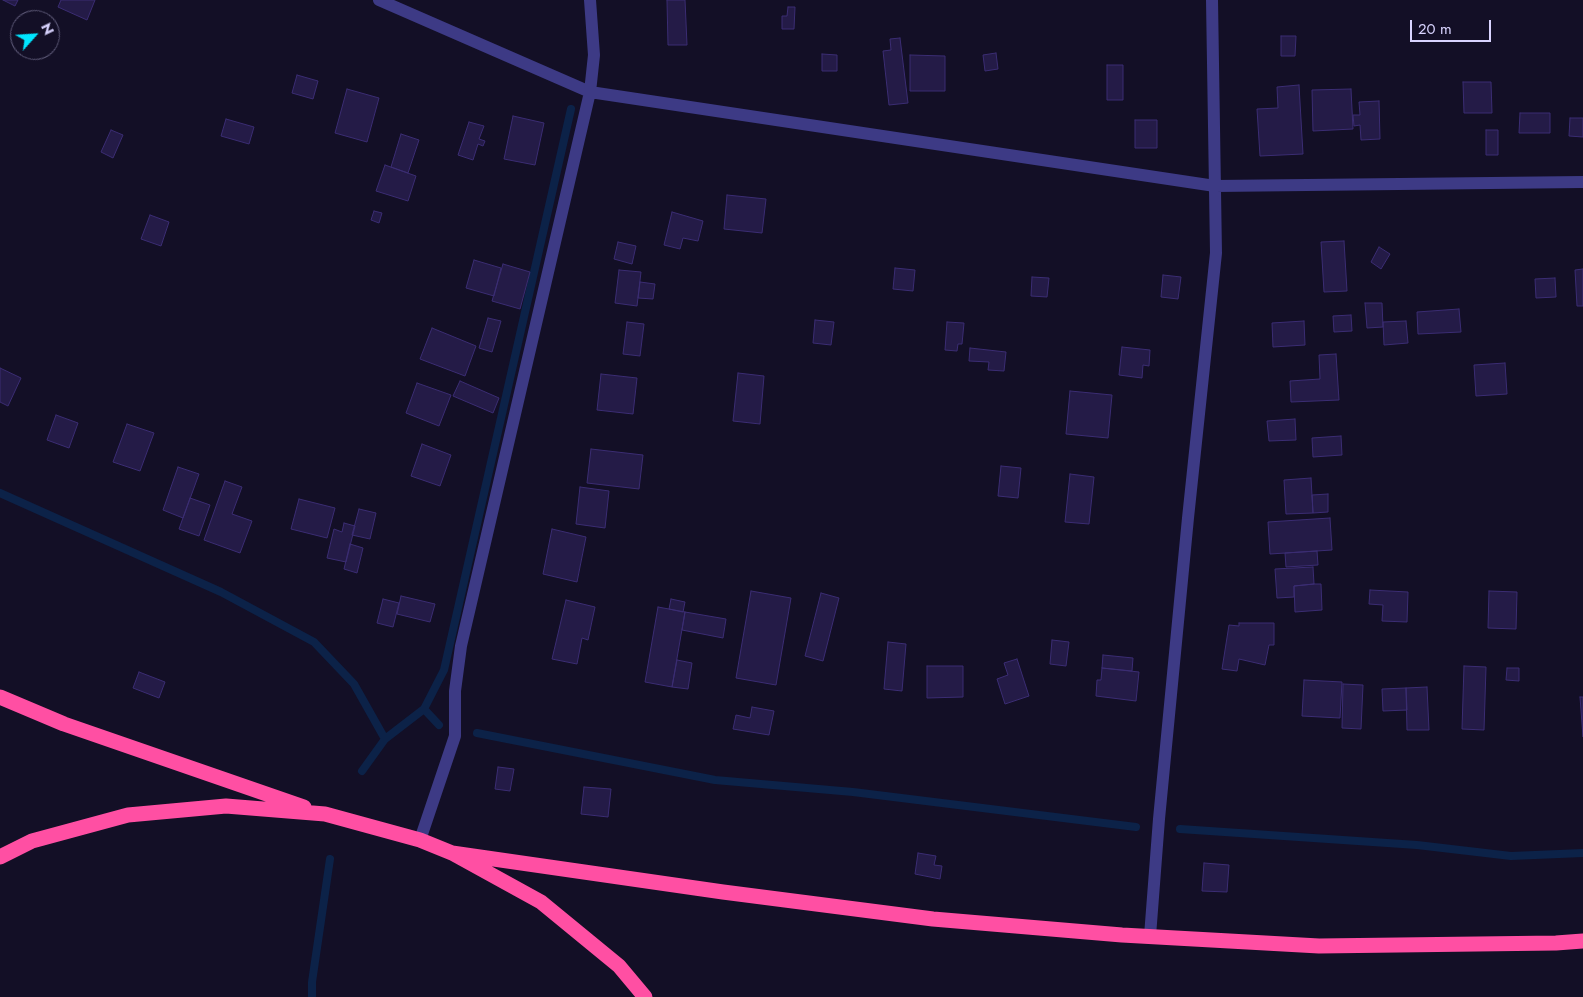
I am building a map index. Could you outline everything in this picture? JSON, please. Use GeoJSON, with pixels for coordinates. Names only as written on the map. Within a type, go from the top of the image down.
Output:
{"type":"FeatureCollection","features":[{"type":"Feature","properties":{"kind":"highway"},"geometry":{"type":"LineString","coordinates":[[0,697],[64,724],[325,814],[420,840],[452,853],[541,902],[619,966],[645,997]]}},
{"type":"Feature","properties":{"kind":"highway"},"geometry":{"type":"LineString","coordinates":[[0,857],[32,841],[128,815],[226,806],[325,814]]}},
{"type":"Feature","properties":{"kind":"highway"},"geometry":{"type":"LineString","coordinates":[[452,853],[723,892],[923,918],[1150,936],[1319,946],[1583,941]]}},
{"type":"Feature","properties":{"kind":"street"},"geometry":{"type":"LineString","coordinates":[[379,0],[590,92],[1215,186],[1583,182]]}},
{"type":"Feature","properties":{"kind":"street"},"geometry":{"type":"LineString","coordinates":[[420,840],[455,736],[455,691],[461,646],[590,92],[594,55],[590,0]]}},
{"type":"Feature","properties":{"kind":"street"},"geometry":{"type":"LineString","coordinates":[[1150,936],[1159,818],[1187,527],[1216,253],[1212,0]]}},
{"type":"Feature","properties":{"kind":"building"},"geometry":{"type":"Polygon","coordinates":[[[3,0],[18,0],[15,6],[3,0]]]}},
{"type":"Feature","properties":{"kind":"building"},"geometry":{"type":"Polygon","coordinates":[[[61,0],[95,0],[87,20],[58,7],[61,0]]]}},
{"type":"Feature","properties":{"kind":"building"},"geometry":{"type":"Polygon","coordinates":[[[667,0],[685,0],[687,45],[668,45],[667,0]]]}},
{"type":"Feature","properties":{"kind":"building"},"geometry":{"type":"Polygon","coordinates":[[[788,7],[795,7],[794,29],[782,29],[782,16],[787,16],[788,7]]]}},
{"type":"Feature","properties":{"kind":"building"},"geometry":{"type":"Polygon","coordinates":[[[1281,36],[1296,36],[1295,56],[1281,56],[1281,36]]]}},
{"type":"Feature","properties":{"kind":"building"},"geometry":{"type":"Polygon","coordinates":[[[900,38],[908,103],[889,105],[883,51],[891,50],[890,39],[900,38]]]}},
{"type":"Feature","properties":{"kind":"building"},"geometry":{"type":"Polygon","coordinates":[[[996,53],[998,69],[985,71],[983,55],[996,53]]]}},
{"type":"Feature","properties":{"kind":"building"},"geometry":{"type":"Polygon","coordinates":[[[822,54],[837,55],[837,71],[822,71],[822,54]]]}},
{"type":"Feature","properties":{"kind":"building"},"geometry":{"type":"Polygon","coordinates":[[[910,55],[945,56],[945,91],[910,91],[910,55]]]}},
{"type":"Feature","properties":{"kind":"building"},"geometry":{"type":"Polygon","coordinates":[[[1107,65],[1123,65],[1123,100],[1107,100],[1107,65]]]}},
{"type":"Feature","properties":{"kind":"building"},"geometry":{"type":"Polygon","coordinates":[[[297,75],[318,81],[313,99],[292,93],[297,75]]]}},
{"type":"Feature","properties":{"kind":"building"},"geometry":{"type":"Polygon","coordinates":[[[1463,82],[1491,82],[1492,113],[1464,113],[1463,82]]]}},
{"type":"Feature","properties":{"kind":"building"},"geometry":{"type":"Polygon","coordinates":[[[1299,85],[1303,154],[1260,156],[1257,109],[1278,108],[1277,87],[1299,85]]]}},
{"type":"Feature","properties":{"kind":"building"},"geometry":{"type":"Polygon","coordinates":[[[347,89],[379,98],[367,142],[335,133],[347,89]]]}},
{"type":"Feature","properties":{"kind":"building"},"geometry":{"type":"Polygon","coordinates":[[[1351,89],[1353,129],[1313,131],[1312,90],[1351,89]]]}},
{"type":"Feature","properties":{"kind":"building"},"geometry":{"type":"Polygon","coordinates":[[[1379,101],[1380,139],[1361,140],[1360,125],[1354,126],[1353,115],[1360,115],[1359,102],[1379,101]]]}},
{"type":"Feature","properties":{"kind":"building"},"geometry":{"type":"Polygon","coordinates":[[[1520,113],[1550,113],[1550,133],[1519,133],[1520,113]]]}},
{"type":"Feature","properties":{"kind":"building"},"geometry":{"type":"Polygon","coordinates":[[[513,116],[544,123],[535,165],[504,159],[513,116]]]}},
{"type":"Feature","properties":{"kind":"building"},"geometry":{"type":"Polygon","coordinates":[[[1570,118],[1583,118],[1583,137],[1569,136],[1570,118]]]}},
{"type":"Feature","properties":{"kind":"building"},"geometry":{"type":"Polygon","coordinates":[[[226,119],[254,127],[249,144],[221,136],[226,119]]]}},
{"type":"Feature","properties":{"kind":"building"},"geometry":{"type":"Polygon","coordinates":[[[1135,120],[1157,120],[1157,148],[1135,148],[1135,120]]]}},
{"type":"Feature","properties":{"kind":"building"},"geometry":{"type":"Polygon","coordinates":[[[469,122],[484,126],[479,139],[485,141],[483,146],[478,144],[473,160],[458,155],[469,122]]]}},
{"type":"Feature","properties":{"kind":"building"},"geometry":{"type":"Polygon","coordinates":[[[111,130],[123,135],[113,158],[101,152],[111,130]]]}},
{"type":"Feature","properties":{"kind":"building"},"geometry":{"type":"Polygon","coordinates":[[[1486,130],[1498,130],[1498,155],[1486,155],[1486,130]]]}},
{"type":"Feature","properties":{"kind":"building"},"geometry":{"type":"Polygon","coordinates":[[[401,134],[419,140],[408,173],[391,167],[401,134]]]}},
{"type":"Feature","properties":{"kind":"building"},"geometry":{"type":"Polygon","coordinates":[[[385,165],[416,176],[408,201],[376,191],[385,165]]]}},
{"type":"Feature","properties":{"kind":"building"},"geometry":{"type":"Polygon","coordinates":[[[727,195],[766,199],[762,233],[724,229],[727,195]]]}},
{"type":"Feature","properties":{"kind":"building"},"geometry":{"type":"Polygon","coordinates":[[[374,211],[382,213],[379,223],[371,220],[374,211]]]}},
{"type":"Feature","properties":{"kind":"building"},"geometry":{"type":"Polygon","coordinates":[[[672,212],[703,221],[698,241],[683,238],[680,249],[664,245],[672,212]]]}},
{"type":"Feature","properties":{"kind":"building"},"geometry":{"type":"Polygon","coordinates":[[[150,215],[169,222],[161,246],[141,239],[150,215]]]}},
{"type":"Feature","properties":{"kind":"building"},"geometry":{"type":"Polygon","coordinates":[[[1344,241],[1347,291],[1324,292],[1321,242],[1344,241]]]}},
{"type":"Feature","properties":{"kind":"building"},"geometry":{"type":"Polygon","coordinates":[[[618,242],[636,246],[632,264],[614,259],[618,242]]]}},
{"type":"Feature","properties":{"kind":"building"},"geometry":{"type":"Polygon","coordinates":[[[1379,247],[1390,254],[1381,269],[1371,262],[1379,247]]]}},
{"type":"Feature","properties":{"kind":"building"},"geometry":{"type":"Polygon","coordinates":[[[474,260],[501,268],[494,296],[466,288],[474,260]]]}},
{"type":"Feature","properties":{"kind":"building"},"geometry":{"type":"Polygon","coordinates":[[[503,264],[530,272],[520,309],[492,301],[503,264]]]}},
{"type":"Feature","properties":{"kind":"building"},"geometry":{"type":"Polygon","coordinates":[[[895,268],[915,270],[913,291],[893,289],[895,268]]]}},
{"type":"Feature","properties":{"kind":"building"},"geometry":{"type":"Polygon","coordinates":[[[1583,269],[1583,306],[1577,306],[1575,270],[1583,269]]]}},
{"type":"Feature","properties":{"kind":"building"},"geometry":{"type":"Polygon","coordinates":[[[619,270],[641,272],[637,306],[615,303],[619,270]]]}},
{"type":"Feature","properties":{"kind":"building"},"geometry":{"type":"Polygon","coordinates":[[[1163,275],[1181,277],[1178,299],[1161,297],[1163,275]]]}},
{"type":"Feature","properties":{"kind":"building"},"geometry":{"type":"Polygon","coordinates":[[[1032,277],[1049,278],[1047,297],[1031,296],[1032,277]]]}},
{"type":"Feature","properties":{"kind":"building"},"geometry":{"type":"Polygon","coordinates":[[[1555,278],[1556,297],[1536,298],[1535,279],[1555,278]]]}},
{"type":"Feature","properties":{"kind":"building"},"geometry":{"type":"Polygon","coordinates":[[[640,282],[655,284],[653,299],[638,298],[640,282]]]}},
{"type":"Feature","properties":{"kind":"building"},"geometry":{"type":"Polygon","coordinates":[[[1365,303],[1382,303],[1383,327],[1367,328],[1365,303]]]}},
{"type":"Feature","properties":{"kind":"building"},"geometry":{"type":"Polygon","coordinates":[[[1459,309],[1461,332],[1418,334],[1417,312],[1459,309]]]}},
{"type":"Feature","properties":{"kind":"building"},"geometry":{"type":"Polygon","coordinates":[[[1351,315],[1352,331],[1334,332],[1333,316],[1351,315]]]}},
{"type":"Feature","properties":{"kind":"building"},"geometry":{"type":"Polygon","coordinates":[[[488,318],[501,321],[492,352],[479,348],[488,318]]]}},
{"type":"Feature","properties":{"kind":"building"},"geometry":{"type":"Polygon","coordinates":[[[815,320],[834,322],[831,345],[813,343],[815,320]]]}},
{"type":"Feature","properties":{"kind":"building"},"geometry":{"type":"Polygon","coordinates":[[[1304,321],[1305,345],[1273,347],[1272,323],[1304,321]]]}},
{"type":"Feature","properties":{"kind":"building"},"geometry":{"type":"Polygon","coordinates":[[[1406,321],[1408,343],[1384,345],[1383,322],[1406,321]]]}},
{"type":"Feature","properties":{"kind":"building"},"geometry":{"type":"Polygon","coordinates":[[[627,322],[644,324],[640,356],[623,354],[627,322]]]}},
{"type":"Feature","properties":{"kind":"building"},"geometry":{"type":"Polygon","coordinates":[[[947,322],[964,323],[962,344],[958,344],[957,351],[945,350],[947,322]]]}},
{"type":"Feature","properties":{"kind":"building"},"geometry":{"type":"Polygon","coordinates":[[[432,328],[476,346],[465,376],[420,359],[432,328]]]}},
{"type":"Feature","properties":{"kind":"building"},"geometry":{"type":"Polygon","coordinates":[[[1122,347],[1150,350],[1149,366],[1143,365],[1142,378],[1119,375],[1122,347]]]}},
{"type":"Feature","properties":{"kind":"building"},"geometry":{"type":"Polygon","coordinates":[[[970,348],[1006,352],[1004,371],[988,370],[989,362],[969,361],[970,348]]]}},
{"type":"Feature","properties":{"kind":"building"},"geometry":{"type":"Polygon","coordinates":[[[1336,354],[1339,400],[1291,402],[1290,381],[1320,379],[1319,355],[1336,354]]]}},
{"type":"Feature","properties":{"kind":"building"},"geometry":{"type":"Polygon","coordinates":[[[1505,363],[1507,394],[1476,396],[1474,365],[1505,363]]]}},
{"type":"Feature","properties":{"kind":"building"},"geometry":{"type":"Polygon","coordinates":[[[0,368],[21,378],[8,406],[0,402],[0,368]]]}},
{"type":"Feature","properties":{"kind":"building"},"geometry":{"type":"Polygon","coordinates":[[[738,373],[764,376],[760,424],[733,421],[738,373]]]}},
{"type":"Feature","properties":{"kind":"building"},"geometry":{"type":"Polygon","coordinates":[[[601,374],[637,378],[633,414],[597,410],[601,374]]]}},
{"type":"Feature","properties":{"kind":"building"},"geometry":{"type":"Polygon","coordinates":[[[460,381],[499,398],[493,413],[453,396],[460,381]]]}},
{"type":"Feature","properties":{"kind":"building"},"geometry":{"type":"Polygon","coordinates":[[[417,383],[451,395],[439,426],[406,413],[417,383]]]}},
{"type":"Feature","properties":{"kind":"building"},"geometry":{"type":"Polygon","coordinates":[[[1070,391],[1112,395],[1108,438],[1066,434],[1070,391]]]}},
{"type":"Feature","properties":{"kind":"building"},"geometry":{"type":"Polygon","coordinates":[[[56,415],[78,423],[69,448],[47,440],[56,415]]]}},
{"type":"Feature","properties":{"kind":"building"},"geometry":{"type":"Polygon","coordinates":[[[1295,419],[1296,440],[1269,441],[1267,421],[1295,419]]]}},
{"type":"Feature","properties":{"kind":"building"},"geometry":{"type":"Polygon","coordinates":[[[127,424],[154,433],[140,471],[113,462],[127,424]]]}},
{"type":"Feature","properties":{"kind":"building"},"geometry":{"type":"Polygon","coordinates":[[[1341,436],[1342,455],[1313,457],[1312,438],[1341,436]]]}},
{"type":"Feature","properties":{"kind":"building"},"geometry":{"type":"Polygon","coordinates":[[[422,444],[451,455],[440,486],[411,476],[422,444]]]}},
{"type":"Feature","properties":{"kind":"building"},"geometry":{"type":"Polygon","coordinates":[[[591,449],[643,455],[639,489],[587,483],[591,449]]]}},
{"type":"Feature","properties":{"kind":"building"},"geometry":{"type":"Polygon","coordinates":[[[1001,466],[1021,468],[1018,498],[998,496],[1001,466]]]}},
{"type":"Feature","properties":{"kind":"building"},"geometry":{"type":"Polygon","coordinates":[[[178,467],[199,474],[183,518],[163,510],[178,467]]]}},
{"type":"Feature","properties":{"kind":"building"},"geometry":{"type":"Polygon","coordinates":[[[1070,474],[1094,477],[1089,524],[1065,522],[1070,474]]]}},
{"type":"Feature","properties":{"kind":"building"},"geometry":{"type":"Polygon","coordinates":[[[1311,478],[1313,513],[1286,514],[1284,480],[1311,478]]]}},
{"type":"Feature","properties":{"kind":"building"},"geometry":{"type":"Polygon","coordinates":[[[225,481],[242,487],[232,514],[252,521],[240,553],[204,540],[225,481]]]}},
{"type":"Feature","properties":{"kind":"building"},"geometry":{"type":"Polygon","coordinates":[[[580,487],[609,491],[605,528],[576,524],[580,487]]]}},
{"type":"Feature","properties":{"kind":"building"},"geometry":{"type":"Polygon","coordinates":[[[1328,494],[1328,512],[1313,513],[1312,495],[1328,494]]]}},
{"type":"Feature","properties":{"kind":"building"},"geometry":{"type":"Polygon","coordinates":[[[190,498],[210,505],[199,536],[179,529],[190,498]]]}},
{"type":"Feature","properties":{"kind":"building"},"geometry":{"type":"Polygon","coordinates":[[[299,499],[335,508],[327,538],[291,529],[299,499]]]}},
{"type":"Feature","properties":{"kind":"building"},"geometry":{"type":"Polygon","coordinates":[[[359,509],[376,513],[370,539],[352,535],[359,509]]]}},
{"type":"Feature","properties":{"kind":"building"},"geometry":{"type":"Polygon","coordinates":[[[1330,518],[1332,550],[1270,554],[1268,522],[1330,518]]]}},
{"type":"Feature","properties":{"kind":"building"},"geometry":{"type":"Polygon","coordinates":[[[344,523],[355,526],[346,562],[327,558],[334,529],[342,532],[344,523]]]}},
{"type":"Feature","properties":{"kind":"building"},"geometry":{"type":"Polygon","coordinates":[[[552,529],[586,537],[577,582],[543,574],[552,529]]]}},
{"type":"Feature","properties":{"kind":"building"},"geometry":{"type":"Polygon","coordinates":[[[350,544],[363,548],[357,573],[344,569],[350,544]]]}},
{"type":"Feature","properties":{"kind":"building"},"geometry":{"type":"Polygon","coordinates":[[[1317,551],[1318,565],[1286,567],[1285,553],[1317,551]]]}},
{"type":"Feature","properties":{"kind":"building"},"geometry":{"type":"Polygon","coordinates":[[[1313,567],[1314,584],[1294,586],[1294,597],[1277,598],[1275,569],[1313,567]]]}},
{"type":"Feature","properties":{"kind":"building"},"geometry":{"type":"Polygon","coordinates":[[[1321,584],[1322,610],[1295,612],[1294,586],[1321,584]]]}},
{"type":"Feature","properties":{"kind":"building"},"geometry":{"type":"Polygon","coordinates":[[[1370,590],[1408,592],[1407,622],[1382,621],[1383,605],[1369,604],[1370,590]]]}},
{"type":"Feature","properties":{"kind":"building"},"geometry":{"type":"Polygon","coordinates":[[[751,591],[791,598],[776,685],[736,678],[751,591]]]}},
{"type":"Feature","properties":{"kind":"building"},"geometry":{"type":"Polygon","coordinates":[[[1489,591],[1517,592],[1516,629],[1488,628],[1489,591]]]}},
{"type":"Feature","properties":{"kind":"building"},"geometry":{"type":"Polygon","coordinates":[[[821,593],[839,598],[823,661],[805,656],[821,593]]]}},
{"type":"Feature","properties":{"kind":"building"},"geometry":{"type":"Polygon","coordinates":[[[401,596],[435,604],[430,622],[397,614],[401,596]]]}},
{"type":"Feature","properties":{"kind":"building"},"geometry":{"type":"Polygon","coordinates":[[[383,599],[399,603],[393,627],[377,623],[383,599]]]}},
{"type":"Feature","properties":{"kind":"building"},"geometry":{"type":"Polygon","coordinates":[[[671,599],[685,602],[683,612],[669,609],[671,599]]]}},
{"type":"Feature","properties":{"kind":"building"},"geometry":{"type":"Polygon","coordinates":[[[566,600],[595,607],[588,640],[582,638],[577,664],[552,659],[566,600]]]}},
{"type":"Feature","properties":{"kind":"building"},"geometry":{"type":"Polygon","coordinates":[[[658,607],[685,612],[672,687],[645,682],[658,607]]]}},
{"type":"Feature","properties":{"kind":"building"},"geometry":{"type":"Polygon","coordinates":[[[685,612],[726,619],[723,638],[682,630],[685,612]]]}},
{"type":"Feature","properties":{"kind":"building"},"geometry":{"type":"Polygon","coordinates":[[[1239,623],[1274,623],[1274,645],[1269,645],[1265,665],[1239,659],[1237,671],[1222,669],[1229,625],[1239,626],[1239,623]]]}},
{"type":"Feature","properties":{"kind":"building"},"geometry":{"type":"Polygon","coordinates":[[[1052,640],[1069,642],[1066,666],[1050,664],[1052,640]]]}},
{"type":"Feature","properties":{"kind":"building"},"geometry":{"type":"Polygon","coordinates":[[[888,642],[906,644],[902,691],[884,689],[888,642]]]}},
{"type":"Feature","properties":{"kind":"building"},"geometry":{"type":"Polygon","coordinates":[[[1103,655],[1133,658],[1132,671],[1102,668],[1103,655]]]}},
{"type":"Feature","properties":{"kind":"building"},"geometry":{"type":"Polygon","coordinates":[[[1017,659],[1029,696],[1005,704],[997,679],[1008,675],[1004,663],[1017,659]]]}},
{"type":"Feature","properties":{"kind":"building"},"geometry":{"type":"Polygon","coordinates":[[[677,660],[692,663],[688,689],[672,687],[677,660]]]}},
{"type":"Feature","properties":{"kind":"building"},"geometry":{"type":"Polygon","coordinates":[[[927,666],[963,666],[963,697],[927,698],[927,666]]]}},
{"type":"Feature","properties":{"kind":"building"},"geometry":{"type":"Polygon","coordinates":[[[1464,666],[1486,667],[1484,730],[1462,729],[1464,666]]]}},
{"type":"Feature","properties":{"kind":"building"},"geometry":{"type":"Polygon","coordinates":[[[1102,668],[1139,672],[1136,701],[1096,696],[1097,680],[1101,680],[1102,668]]]}},
{"type":"Feature","properties":{"kind":"building"},"geometry":{"type":"Polygon","coordinates":[[[1507,668],[1519,668],[1519,681],[1506,680],[1507,668]]]}},
{"type":"Feature","properties":{"kind":"building"},"geometry":{"type":"Polygon","coordinates":[[[139,672],[165,682],[159,698],[133,688],[139,672]]]}},
{"type":"Feature","properties":{"kind":"building"},"geometry":{"type":"Polygon","coordinates":[[[1304,680],[1342,682],[1340,718],[1302,716],[1304,680]]]}},
{"type":"Feature","properties":{"kind":"building"},"geometry":{"type":"Polygon","coordinates":[[[1343,684],[1363,685],[1361,729],[1342,728],[1343,684]]]}},
{"type":"Feature","properties":{"kind":"building"},"geometry":{"type":"Polygon","coordinates":[[[1427,687],[1429,730],[1407,730],[1406,688],[1427,687]]]}},
{"type":"Feature","properties":{"kind":"building"},"geometry":{"type":"Polygon","coordinates":[[[1406,688],[1407,710],[1383,711],[1382,689],[1406,688]]]}},
{"type":"Feature","properties":{"kind":"building"},"geometry":{"type":"Polygon","coordinates":[[[1580,697],[1583,697],[1583,737],[1580,697]]]}},
{"type":"Feature","properties":{"kind":"building"},"geometry":{"type":"Polygon","coordinates":[[[752,707],[774,711],[769,735],[733,729],[736,715],[750,718],[752,707]]]}},
{"type":"Feature","properties":{"kind":"building"},"geometry":{"type":"Polygon","coordinates":[[[498,767],[514,769],[510,791],[495,789],[498,767]]]}},
{"type":"Feature","properties":{"kind":"building"},"geometry":{"type":"Polygon","coordinates":[[[584,787],[611,789],[608,817],[581,814],[584,787]]]}},
{"type":"Feature","properties":{"kind":"building"},"geometry":{"type":"Polygon","coordinates":[[[918,853],[936,856],[934,865],[942,866],[940,879],[915,874],[918,853]]]}},
{"type":"Feature","properties":{"kind":"building"},"geometry":{"type":"Polygon","coordinates":[[[1204,863],[1229,865],[1227,892],[1202,891],[1204,863]]]}},
{"type":"Feature","properties":{"kind":"waterway"},"geometry":{"type":"LineString","coordinates":[[439,725],[424,709],[444,670],[571,109]]}},
{"type":"Feature","properties":{"kind":"waterway"},"geometry":{"type":"LineString","coordinates":[[0,493],[221,592],[314,642],[354,684],[385,739]]}},
{"type":"Feature","properties":{"kind":"waterway"},"geometry":{"type":"LineString","coordinates":[[362,771],[385,739],[424,709]]}},
{"type":"Feature","properties":{"kind":"waterway"},"geometry":{"type":"LineString","coordinates":[[477,733],[715,780],[853,792],[1136,827]]}},
{"type":"Feature","properties":{"kind":"waterway"},"geometry":{"type":"LineString","coordinates":[[1180,829],[1417,845],[1511,856],[1583,853]]}},
{"type":"Feature","properties":{"kind":"waterway"},"geometry":{"type":"LineString","coordinates":[[312,997],[312,982],[330,859]]}}]}
